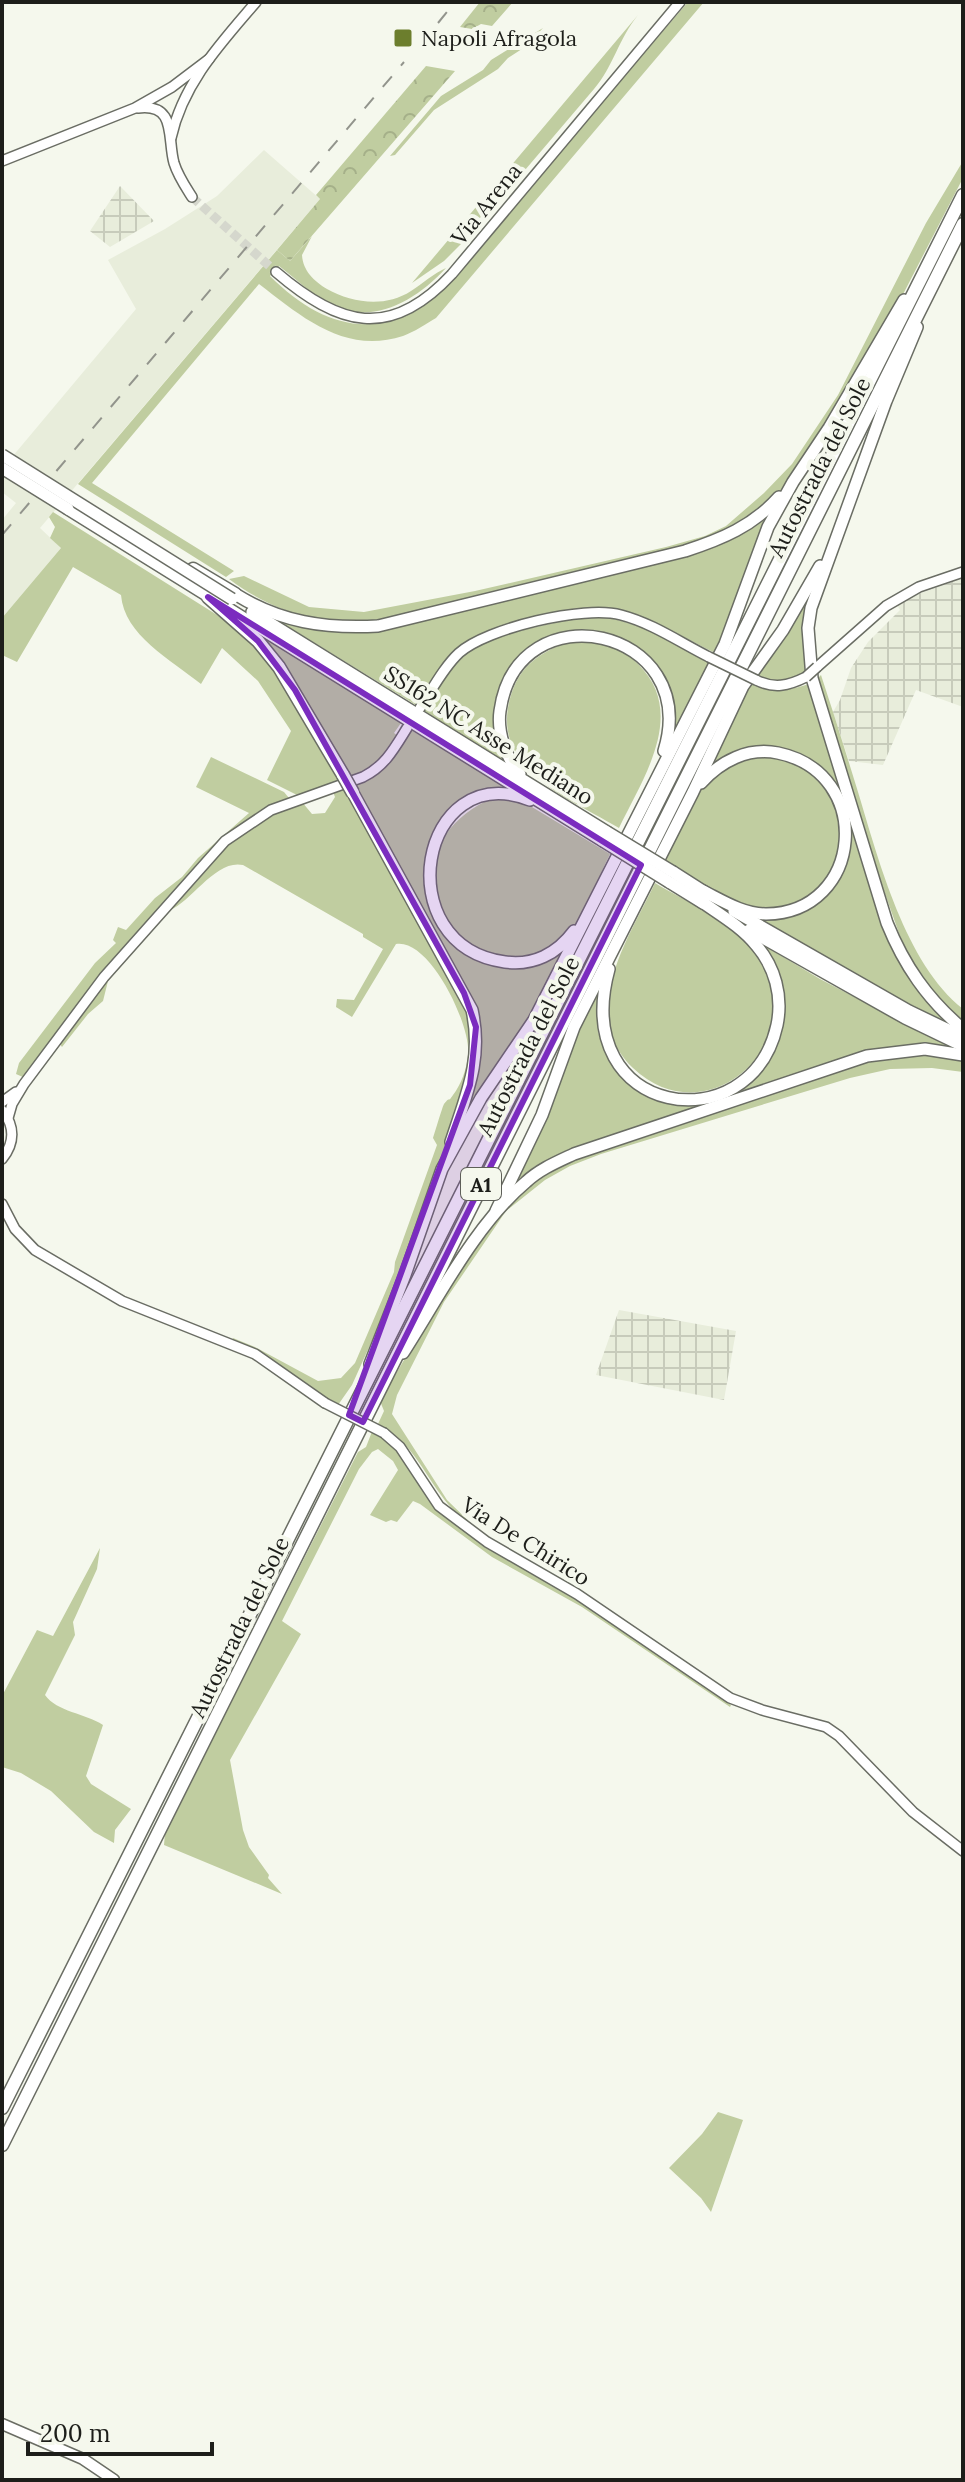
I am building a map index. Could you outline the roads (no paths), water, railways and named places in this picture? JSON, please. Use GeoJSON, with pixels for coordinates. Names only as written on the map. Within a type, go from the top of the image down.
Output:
{"type":"FeatureCollection","features":[{"type":"Feature","properties":{"kind":"highway"},"geometry":{"type":"LineString","coordinates":[[442,1169],[481,1098],[534,1020],[591,908],[725,644],[768,527],[874,353],[963,194]]}},
{"type":"Feature","properties":{"kind":"highway","name":"Autostrada del Sole"},"geometry":{"type":"LineString","coordinates":[[2,2108],[963,194]]}},
{"type":"Feature","properties":{"kind":"highway","name":"Autostrada del Sole"},"geometry":{"type":"LineString","coordinates":[[2,2145],[963,224]]}},
{"type":"Feature","properties":{"kind":"highway"},"geometry":{"type":"LineString","coordinates":[[950,249],[886,401],[811,608],[808,628],[812,678],[887,923],[899,953],[928,996],[963,1029]]}},
{"type":"Feature","properties":{"kind":"highway"},"geometry":{"type":"LineString","coordinates":[[2,455],[133,537],[230,603],[279,667],[343,775],[472,1010],[477,1045],[475,1066],[405,1275],[353,1408]]}},
{"type":"Feature","properties":{"kind":"highway"},"geometry":{"type":"LineString","coordinates":[[2,468],[208,597],[327,627],[378,626],[685,551],[720,540],[745,527],[768,509],[793,482]]}},
{"type":"Feature","properties":{"kind":"highway"},"geometry":{"type":"LineString","coordinates":[[371,1404],[496,1211],[542,1115],[574,1027],[748,678],[783,630],[839,530]]}},
{"type":"Feature","properties":{"kind":"highway","name":"SS162 NC Asse Mediano"},"geometry":{"type":"LineString","coordinates":[[230,603],[532,785],[605,837]]}},
{"type":"Feature","properties":{"kind":"highway","name":"SS162 NC Asse Mediano"},"geometry":{"type":"LineString","coordinates":[[230,603],[552,809],[817,960],[963,1037]]}},
{"type":"Feature","properties":{"kind":"highway"},"geometry":{"type":"LineString","coordinates":[[532,785],[509,758],[501,734],[502,698],[519,665],[531,653],[549,642],[569,636],[593,635],[613,639],[634,650],[658,676],[669,706],[670,723],[657,776]]}},
{"type":"Feature","properties":{"kind":"highway"},"geometry":{"type":"LineString","coordinates":[[693,792],[716,768],[737,756],[759,752],[792,756],[812,767],[829,782],[840,801],[846,823],[846,846],[839,867],[827,886],[810,901],[789,910],[767,914],[744,911],[701,895]]}},
{"type":"Feature","properties":{"kind":"highway"},"geometry":{"type":"LineString","coordinates":[[552,809],[518,796],[493,794],[473,799],[459,808],[438,835],[431,855],[429,888],[436,912],[451,934],[471,950],[496,961],[518,964],[537,961],[552,953],[567,941],[591,908]]}},
{"type":"Feature","properties":{"kind":"highway"},"geometry":{"type":"LineString","coordinates":[[618,941],[607,978],[601,1015],[609,1051],[619,1067],[641,1086],[669,1099],[690,1101],[730,1090],[744,1080],[766,1054],[780,1012],[779,993],[775,976],[758,946],[701,895]]}},
{"type":"Feature","properties":{"kind":"highway","name":"SS162 NC Asse Mediano"},"geometry":{"type":"LineString","coordinates":[[701,895],[813,968],[963,1046]]}},
{"type":"Feature","properties":{"kind":"highway"},"geometry":{"type":"LineString","coordinates":[[496,1211],[528,1180],[574,1154],[852,1061],[896,1051],[925,1049],[963,1055]]}},
{"type":"Feature","properties":{"kind":"main road"},"geometry":{"type":"LineString","coordinates":[[2,2424],[83,2459],[113,2480]]}},
{"type":"Feature","properties":{"kind":"street"},"geometry":{"type":"LineString","coordinates":[[171,138],[180,105],[209,59],[256,2]]}},
{"type":"Feature","properties":{"kind":"street","name":"Via Arena"},"geometry":{"type":"LineString","coordinates":[[276,272],[313,301],[347,316],[378,318],[415,306],[441,286],[458,267],[680,2]]}},
{"type":"Feature","properties":{"kind":"street"},"geometry":{"type":"LineString","coordinates":[[2,161],[135,108],[172,87],[209,59]]}},
{"type":"Feature","properties":{"kind":"street"},"geometry":{"type":"LineString","coordinates":[[135,108],[149,107],[162,113],[178,174],[192,197]]}},
{"type":"Feature","properties":{"kind":"street"},"geometry":{"type":"LineString","coordinates":[[420,708],[447,666],[470,644],[485,635],[573,613],[602,611],[634,619],[765,685],[780,686],[806,677],[886,606],[919,587],[963,572]]}},
{"type":"Feature","properties":{"kind":"street"},"geometry":{"type":"LineString","coordinates":[[2,1159],[12,1137],[5,1114],[24,1084],[104,977],[225,841],[271,810],[376,770],[387,760],[407,728]]}},
{"type":"Feature","properties":{"kind":"street"},"geometry":{"type":"LineString","coordinates":[[2,1102],[24,1084]]}},
{"type":"Feature","properties":{"kind":"street","name":"Via De Chirico"},"geometry":{"type":"LineString","coordinates":[[2,1204],[15,1229],[35,1250],[131,1305],[255,1354],[325,1403],[384,1433],[400,1447],[439,1506],[487,1542],[577,1594],[730,1698],[754,1708],[826,1727],[839,1736],[905,1805],[963,1851]]}},
{"type":"Feature","properties":{"kind":"tunnel"},"geometry":{"type":"LineString","coordinates":[[192,197],[276,272]]}},
{"type":"Feature","properties":{"kind":"railway"},"geometry":{"type":"LineString","coordinates":[[438,23],[455,2]]}},
{"type":"Feature","properties":{"kind":"railway"},"geometry":{"type":"LineString","coordinates":[[2,535],[404,62]]}},
{"type":"Feature","properties":{"kind":"place","name":"Napoli Afragola"},"geometry":{"type":"Point","coordinates":[403,38]}}]}
